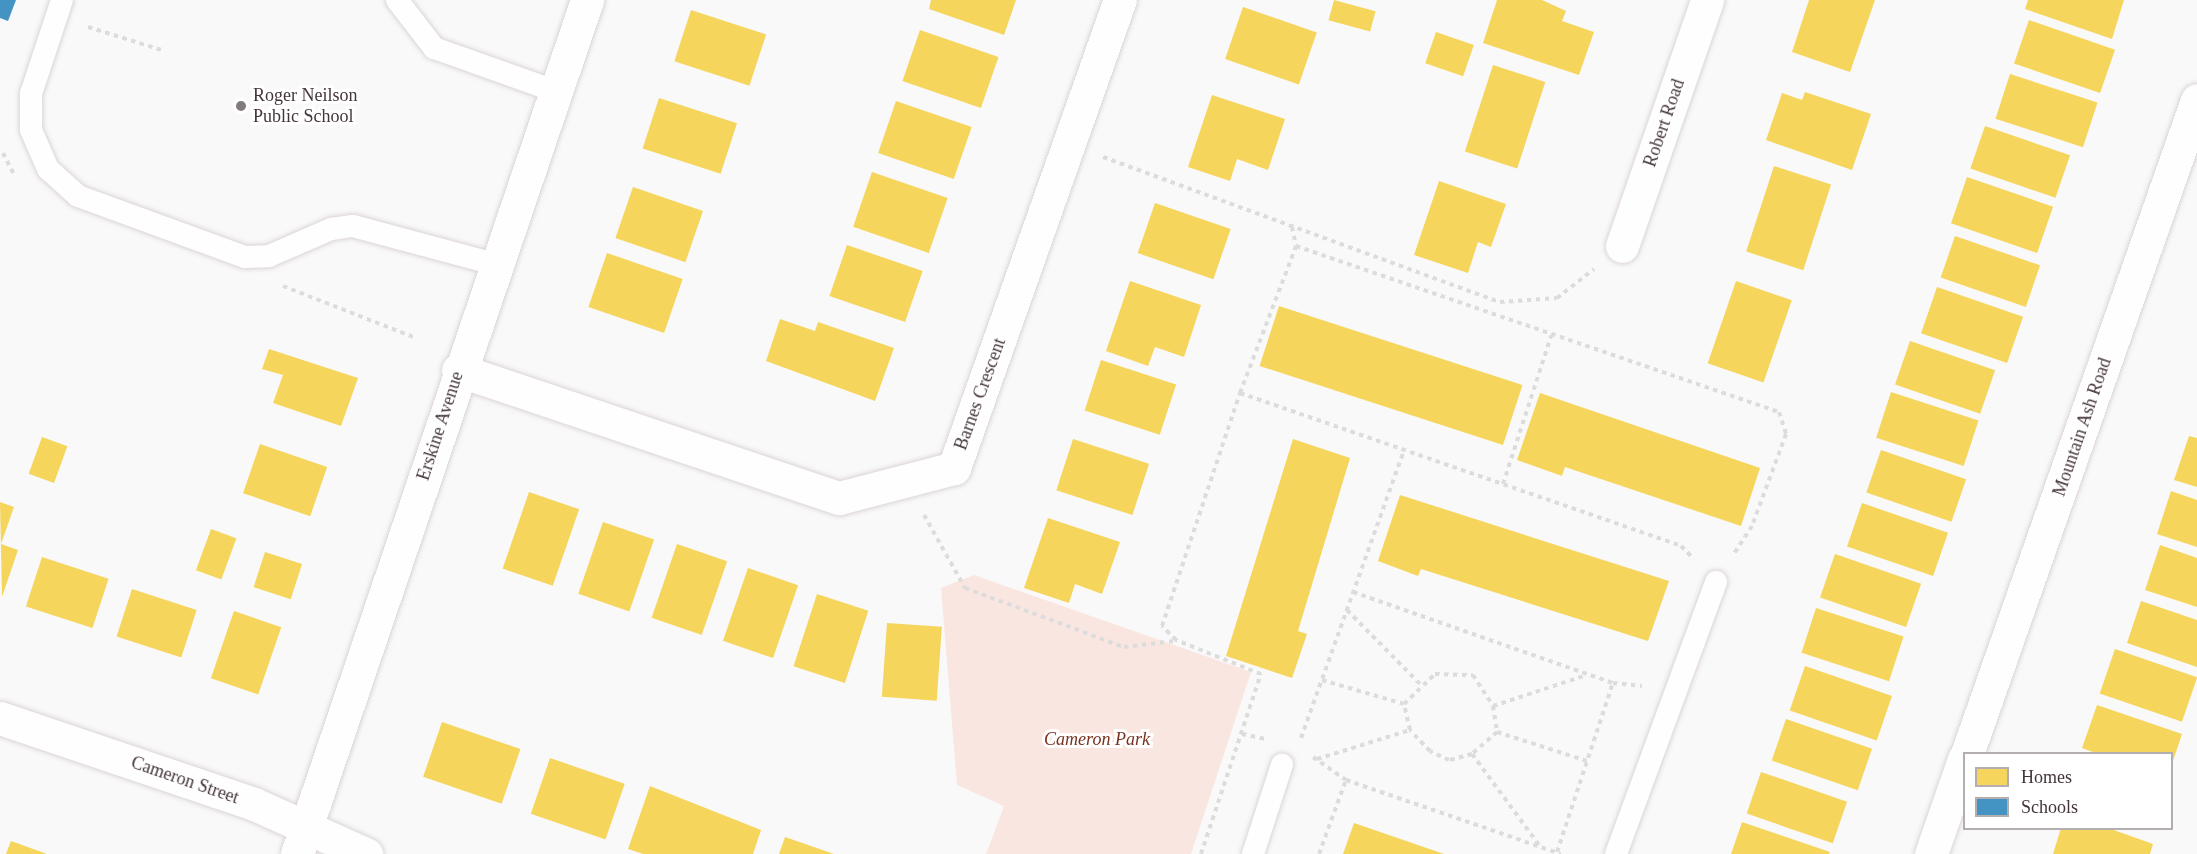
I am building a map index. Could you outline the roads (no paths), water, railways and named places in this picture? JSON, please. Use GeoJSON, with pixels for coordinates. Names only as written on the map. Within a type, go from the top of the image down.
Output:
{"type":"FeatureCollection","features":[{"type":"Feature","properties":{"kind":"street","name":"Erskine Avenue"},"geometry":{"type":"LineString","coordinates":[[301,841],[458,370],[587,0]]}},
{"type":"Feature","properties":{"kind":"street","name":"Barnes Crescent"},"geometry":{"type":"LineString","coordinates":[[458,370],[839,498],[954,468],[1120,0]]}},
{"type":"Feature","properties":{"kind":"street","name":"Robert Road"},"geometry":{"type":"LineString","coordinates":[[1622,246],[1707,0]]}},
{"type":"Feature","properties":{"kind":"street","name":"Mountain Ash Road"},"geometry":{"type":"LineString","coordinates":[[1966,752],[2197,100]]}},
{"type":"Feature","properties":{"kind":"street","name":"Cameron Street"},"geometry":{"type":"LineString","coordinates":[[0,717],[254,804],[301,841],[366,854]]}},
{"type":"Feature","properties":{"kind":"street"},"geometry":{"type":"LineString","coordinates":[[1931,854],[1963,765]]}},
{"type":"Feature","properties":{"kind":"lane"},"geometry":{"type":"LineString","coordinates":[[397,0],[435,48],[555,91]]}},
{"type":"Feature","properties":{"kind":"lane"},"geometry":{"type":"LineString","coordinates":[[59,8],[31,94],[31,130],[48,169],[78,196],[245,257],[268,256],[331,229],[353,226],[495,264]]}},
{"type":"Feature","properties":{"kind":"lane"},"geometry":{"type":"LineString","coordinates":[[1616,854],[1716,582]]}},
{"type":"Feature","properties":{"kind":"lane"},"geometry":{"type":"LineString","coordinates":[[1253,854],[1282,765]]}},
{"type":"Feature","properties":{"kind":"place","name":"Roger Neilson Public School"},"geometry":{"type":"Point","coordinates":[241,106]}},
{"type":"Feature","properties":{"kind":"park label","name":"Cameron Park"},"geometry":{"type":"Point","coordinates":[1097,739]}}]}
